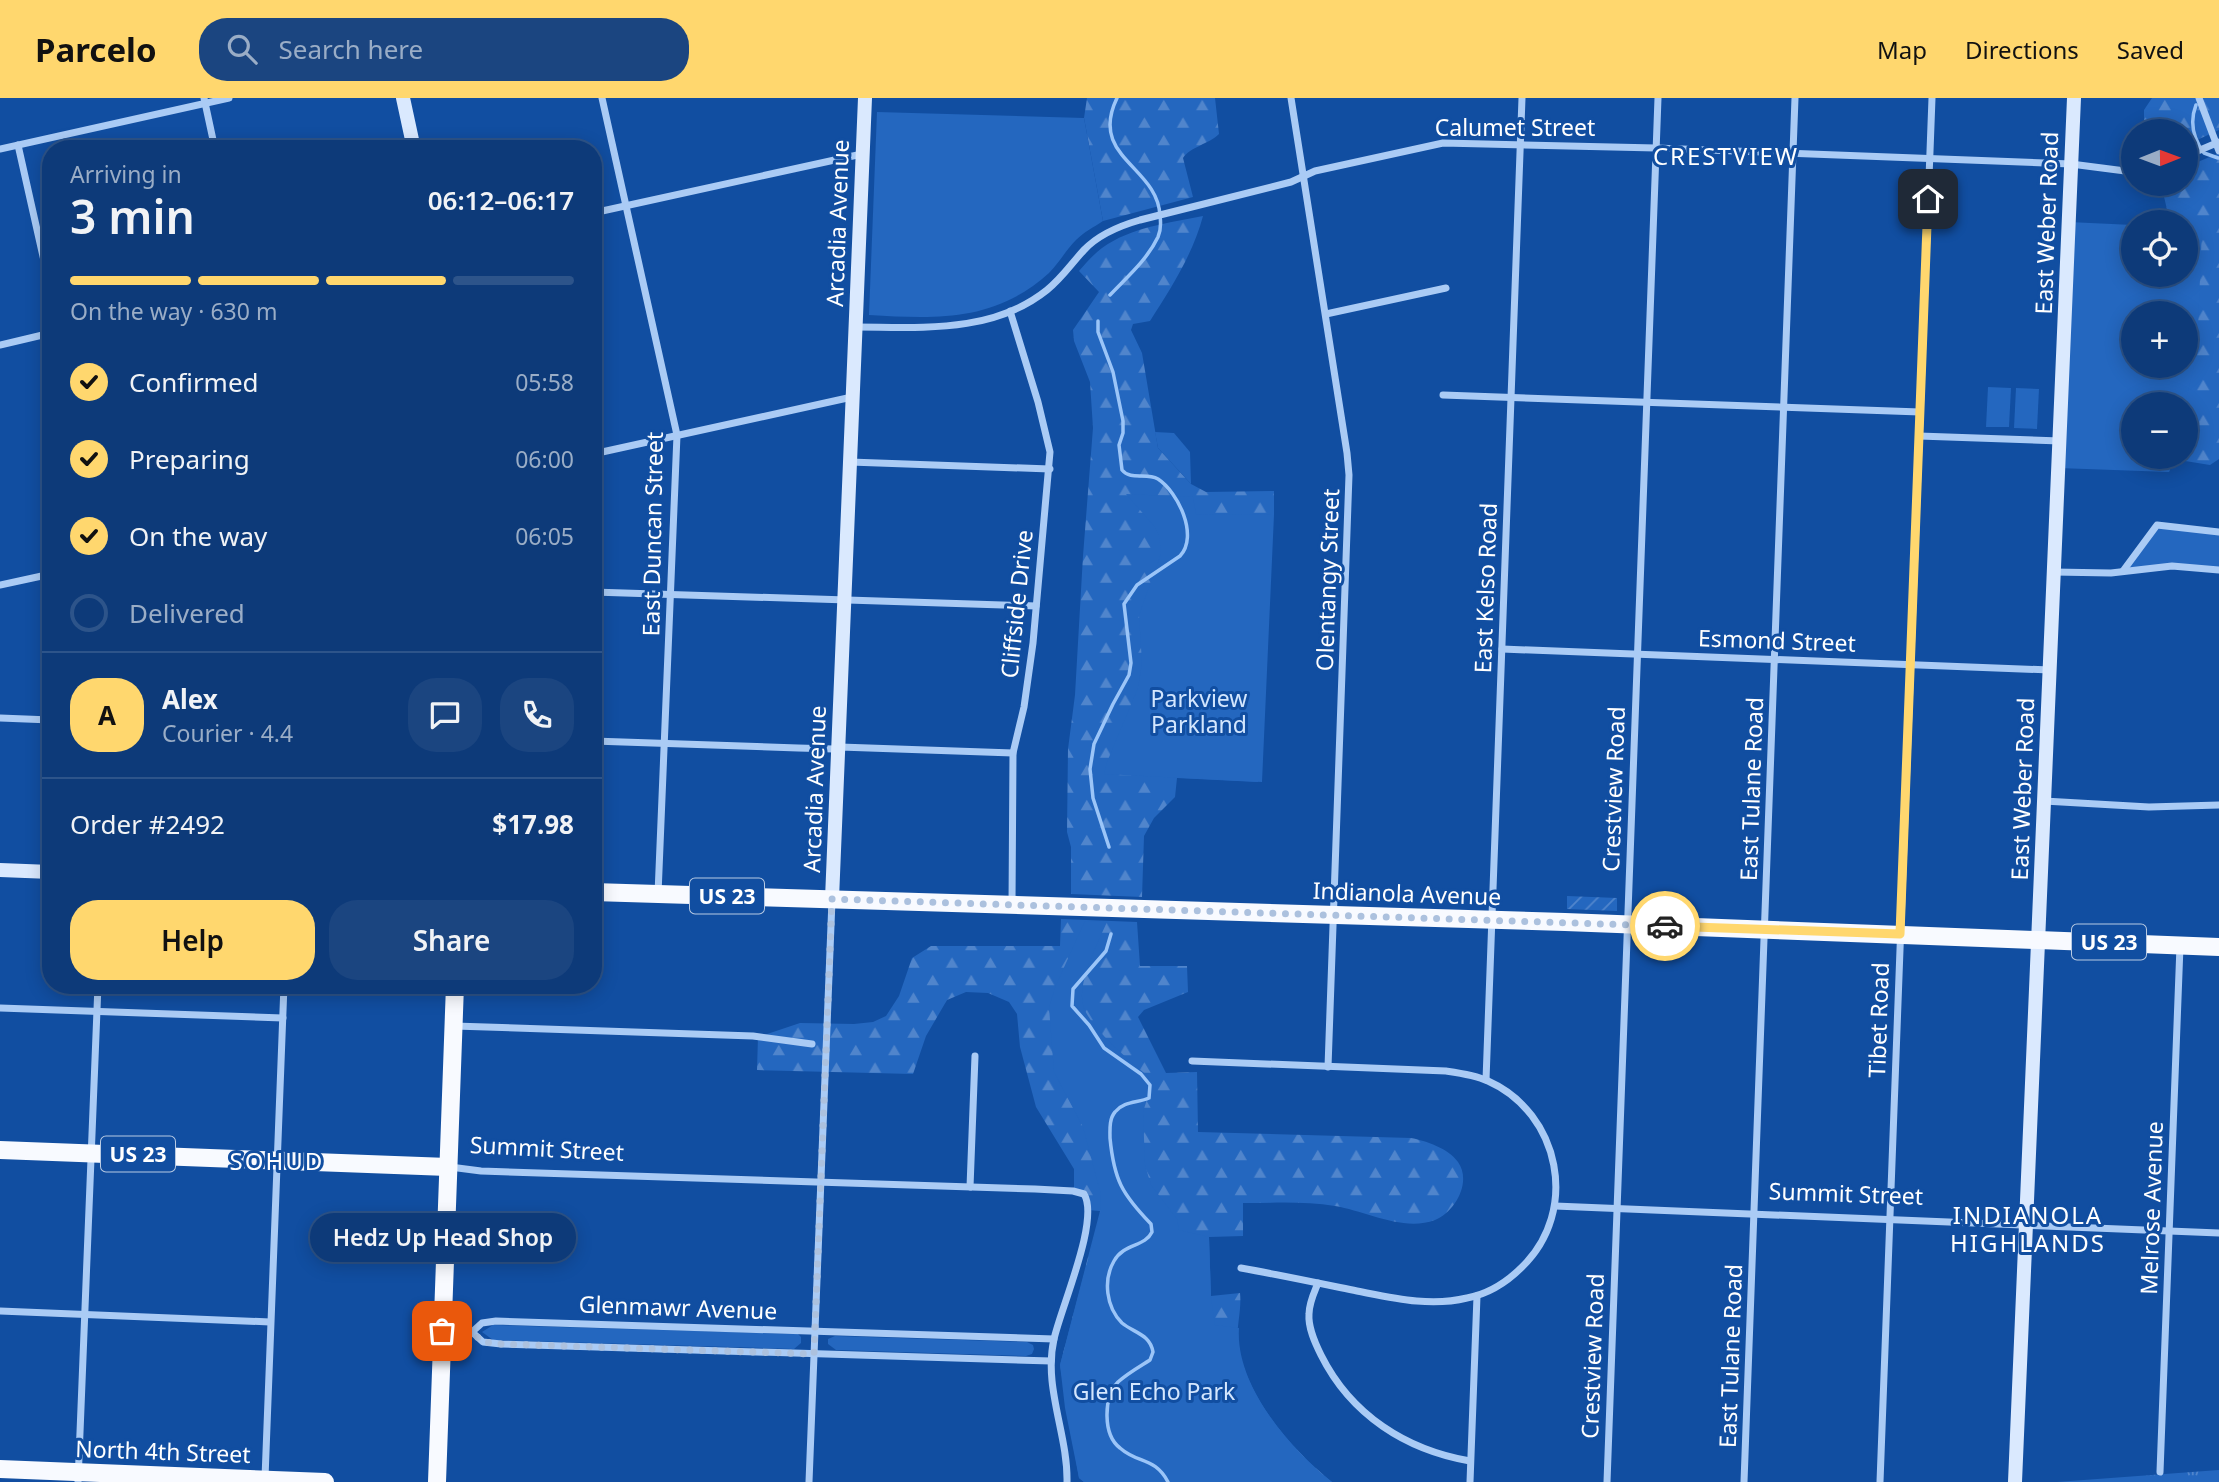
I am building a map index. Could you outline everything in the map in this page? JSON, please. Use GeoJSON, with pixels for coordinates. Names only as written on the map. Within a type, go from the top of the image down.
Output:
{"type":"FeatureCollection","features":[{"type":"Feature","properties":{"kind":"main road","name":"Indianola Avenue"},"geometry":{"type":"LineString","coordinates":[[602,892],[1765,929],[2219,947]]}},
{"type":"Feature","properties":{"kind":"main road"},"geometry":{"type":"LineString","coordinates":[[437,1482],[455,994]]}},
{"type":"Feature","properties":{"kind":"main road","name":"Summit Street"},"geometry":{"type":"LineString","coordinates":[[0,1150],[448,1167]]}},
{"type":"Feature","properties":{"kind":"main road","name":"North 4th Street"},"geometry":{"type":"LineString","coordinates":[[0,1469],[78,1477],[325,1482]]}},
{"type":"Feature","properties":{"kind":"street"},"geometry":{"type":"LineString","coordinates":[[0,149],[204,101],[229,98]]}},
{"type":"Feature","properties":{"kind":"street"},"geometry":{"type":"LineString","coordinates":[[403,98],[412,140]]}},
{"type":"Feature","properties":{"kind":"street","name":"East Duncan Street"},"geometry":{"type":"LineString","coordinates":[[602,98],[677,435],[659,894]]}},
{"type":"Feature","properties":{"kind":"street","name":"Arcadia Avenue"},"geometry":{"type":"LineString","coordinates":[[809,1482],[864,98]]}},
{"type":"Feature","properties":{"kind":"street","name":"Olentangy Street"},"geometry":{"type":"LineString","coordinates":[[1291,98],[1348,453],[1349,497],[1328,1067]]}},
{"type":"Feature","properties":{"kind":"street","name":"East Kelso Road"},"geometry":{"type":"LineString","coordinates":[[1486,1080],[1522,98]]}},
{"type":"Feature","properties":{"kind":"street","name":"Crestview Road"},"geometry":{"type":"LineString","coordinates":[[1607,1482],[1658,98]]}},
{"type":"Feature","properties":{"kind":"street","name":"East Tulane Road"},"geometry":{"type":"LineString","coordinates":[[1744,1482],[1795,98]]}},
{"type":"Feature","properties":{"kind":"street","name":"Tibet Road"},"geometry":{"type":"LineString","coordinates":[[1880,1482],[1932,98]]}},
{"type":"Feature","properties":{"kind":"street","name":"East Weber Road"},"geometry":{"type":"LineString","coordinates":[[2015,1482],[2074,98]]}},
{"type":"Feature","properties":{"kind":"street"},"geometry":{"type":"LineString","coordinates":[[2199,98],[2219,151]]}},
{"type":"Feature","properties":{"kind":"street"},"geometry":{"type":"LineString","coordinates":[[204,101],[213,140]]}},
{"type":"Feature","properties":{"kind":"street"},"geometry":{"type":"LineString","coordinates":[[2198,151],[2219,142]]}},
{"type":"Feature","properties":{"kind":"street","name":"Calumet Street"},"geometry":{"type":"LineString","coordinates":[[855,327],[950,328],[987,320],[1010,312],[1046,291],[1083,251],[1102,236],[1132,222],[1291,182],[1315,171],[1429,145],[1521,144],[1793,153],[2071,164],[2121,170]]}},
{"type":"Feature","properties":{"kind":"street"},"geometry":{"type":"LineString","coordinates":[[18,145],[42,252]]}},
{"type":"Feature","properties":{"kind":"street"},"geometry":{"type":"LineString","coordinates":[[602,211],[862,154]]}},
{"type":"Feature","properties":{"kind":"street"},"geometry":{"type":"LineString","coordinates":[[1326,314],[1446,288]]}},
{"type":"Feature","properties":{"kind":"street","name":"Cliffside Drive"},"geometry":{"type":"LineString","coordinates":[[1010,312],[1047,435],[1050,469],[1026,694],[1013,753],[1012,905]]}},
{"type":"Feature","properties":{"kind":"street"},"geometry":{"type":"LineString","coordinates":[[0,345],[42,335]]}},
{"type":"Feature","properties":{"kind":"street"},"geometry":{"type":"LineString","coordinates":[[1443,396],[1920,412]]}},
{"type":"Feature","properties":{"kind":"street"},"geometry":{"type":"LineString","coordinates":[[602,452],[852,397]]}},
{"type":"Feature","properties":{"kind":"street"},"geometry":{"type":"LineString","coordinates":[[1919,436],[2060,441]]}},
{"type":"Feature","properties":{"kind":"street"},"geometry":{"type":"LineString","coordinates":[[850,462],[1050,469]]}},
{"type":"Feature","properties":{"kind":"street"},"geometry":{"type":"LineString","coordinates":[[2123,571],[2157,525],[2219,532]]}},
{"type":"Feature","properties":{"kind":"street"},"geometry":{"type":"LineString","coordinates":[[2054,572],[2097,573],[2172,566],[2219,570]]}},
{"type":"Feature","properties":{"kind":"street"},"geometry":{"type":"LineString","coordinates":[[0,586],[42,576]]}},
{"type":"Feature","properties":{"kind":"street"},"geometry":{"type":"LineString","coordinates":[[602,592],[1036,606]]}},
{"type":"Feature","properties":{"kind":"street","name":"Esmond Street"},"geometry":{"type":"LineString","coordinates":[[1502,649],[2050,670]]}},
{"type":"Feature","properties":{"kind":"street"},"geometry":{"type":"LineString","coordinates":[[0,719],[42,720]]}},
{"type":"Feature","properties":{"kind":"street"},"geometry":{"type":"LineString","coordinates":[[602,740],[1013,753]]}},
{"type":"Feature","properties":{"kind":"street"},"geometry":{"type":"LineString","coordinates":[[2045,801],[2149,807],[2219,805]]}},
{"type":"Feature","properties":{"kind":"street"},"geometry":{"type":"LineString","coordinates":[[0,870],[42,872]]}},
{"type":"Feature","properties":{"kind":"street","name":"Melrose Avenue"},"geometry":{"type":"LineString","coordinates":[[2160,1472],[2180,945]]}},
{"type":"Feature","properties":{"kind":"street"},"geometry":{"type":"LineString","coordinates":[[78,1477],[98,994]]}},
{"type":"Feature","properties":{"kind":"street"},"geometry":{"type":"LineString","coordinates":[[265,1481],[284,994]]}},
{"type":"Feature","properties":{"kind":"street"},"geometry":{"type":"LineString","coordinates":[[0,1008],[283,1018]]}},
{"type":"Feature","properties":{"kind":"street"},"geometry":{"type":"LineString","coordinates":[[454,1026],[753,1037],[812,1044]]}},
{"type":"Feature","properties":{"kind":"street"},"geometry":{"type":"LineString","coordinates":[[970,1187],[975,1056]]}},
{"type":"Feature","properties":{"kind":"street"},"geometry":{"type":"LineString","coordinates":[[1192,1062],[1446,1071],[1486,1080],[1506,1091],[1524,1106],[1547,1140],[1556,1175],[1555,1206],[1545,1236],[1528,1261],[1504,1282],[1477,1296],[1423,1302],[1241,1268]]}},
{"type":"Feature","properties":{"kind":"street","name":"Summit Street"},"geometry":{"type":"LineString","coordinates":[[448,1167],[481,1171],[970,1187],[1073,1191],[1084,1194],[1087,1202],[1084,1239],[1054,1339]]}},
{"type":"Feature","properties":{"kind":"street","name":"Summit Street"},"geometry":{"type":"LineString","coordinates":[[1555,1206],[2219,1233]]}},
{"type":"Feature","properties":{"kind":"street"},"geometry":{"type":"LineString","coordinates":[[1318,1283],[1309,1308],[1310,1325],[1326,1365],[1348,1396],[1373,1420],[1402,1439],[1428,1451],[1471,1461]]}},
{"type":"Feature","properties":{"kind":"street"},"geometry":{"type":"LineString","coordinates":[[1470,1482],[1477,1296]]}},
{"type":"Feature","properties":{"kind":"street"},"geometry":{"type":"LineString","coordinates":[[0,1311],[270,1322]]}},
{"type":"Feature","properties":{"kind":"street","name":"Glenmawr Avenue"},"geometry":{"type":"LineString","coordinates":[[472,1332],[482,1323],[496,1321],[1054,1339]]}},
{"type":"Feature","properties":{"kind":"street","name":"Glenmawr Avenue"},"geometry":{"type":"LineString","coordinates":[[442,1331],[472,1332],[483,1342],[501,1344],[1051,1361]]}},
{"type":"Feature","properties":{"kind":"street"},"geometry":{"type":"LineString","coordinates":[[1054,1339],[1052,1380],[1066,1457],[1067,1482]]}},
{"type":"Feature","properties":{"kind":"green space"},"geometry":{"type":"Polygon","coordinates":[[[1087,98],[1215,98],[1219,134],[1183,158],[1193,197],[1103,221],[1084,118],[1087,98]]]}},
{"type":"Feature","properties":{"kind":"green space"},"geometry":{"type":"Polygon","coordinates":[[[2152,98],[2219,98],[2219,130],[2198,140],[2198,119],[2144,119],[2144,110],[2152,98]]]}},
{"type":"Feature","properties":{"kind":"green space"},"geometry":{"type":"Polygon","coordinates":[[[877,112],[1084,118],[1103,221],[1076,240],[1049,273],[1008,301],[964,314],[918,317],[869,315],[877,112]]]}},
{"type":"Feature","properties":{"kind":"green space"},"geometry":{"type":"Polygon","coordinates":[[[2219,153],[2219,459],[2210,465],[2198,463],[2198,392],[2170,392],[2179,378],[2198,378],[2198,301],[2186,301],[2186,287],[2198,287],[2198,210],[2167,210],[2164,196],[2198,196],[2198,162],[2219,153]]]}},
{"type":"Feature","properties":{"kind":"green space"},"geometry":{"type":"Polygon","coordinates":[[[1203,216],[1187,257],[1158,309],[1150,321],[1133,324],[1131,330],[1142,353],[1158,448],[1191,484],[1206,492],[1274,491],[1258,782],[1177,778],[1175,797],[1154,818],[1144,836],[1142,897],[1071,894],[1071,847],[1067,832],[1068,749],[1075,695],[1093,428],[1090,382],[1074,341],[1073,330],[1099,292],[1079,271],[1102,248],[1125,235],[1203,216]]]}},
{"type":"Feature","properties":{"kind":"green space"},"geometry":{"type":"Polygon","coordinates":[[[2069,222],[2121,224],[2121,287],[2198,287],[2198,227],[2202,227],[2198,328],[2198,301],[2121,301],[2121,378],[2191,378],[2188,392],[2121,392],[2121,469],[2170,469],[2169,472],[2058,468],[2069,222]]]}},
{"type":"Feature","properties":{"kind":"green space"},"geometry":{"type":"Polygon","coordinates":[[[1988,387],[2011,388],[2009,427],[1986,427],[1988,387]]]}},
{"type":"Feature","properties":{"kind":"green space"},"geometry":{"type":"Polygon","coordinates":[[[2016,388],[2039,389],[2037,429],[2014,428],[2016,388]]]}},
{"type":"Feature","properties":{"kind":"green space"},"geometry":{"type":"Polygon","coordinates":[[[1155,432],[1174,433],[1190,452],[1191,484],[1158,448],[1155,432]]]}},
{"type":"Feature","properties":{"kind":"green space","name":"Parkview Parkland"},"geometry":{"type":"Polygon","coordinates":[[[1126,494],[1193,497],[1196,514],[1274,515],[1262,782],[1104,774],[1138,688],[1142,663],[1139,615],[1161,554],[1159,536],[1154,526],[1126,494]]]}},
{"type":"Feature","properties":{"kind":"green space"},"geometry":{"type":"Polygon","coordinates":[[[2157,525],[2219,532],[2219,570],[2187,566],[2123,571],[2157,525]]]}},
{"type":"Feature","properties":{"kind":"green space"},"geometry":{"type":"Polygon","coordinates":[[[1567,896],[1617,898],[1617,911],[1567,909],[1567,896]]]}},
{"type":"Feature","properties":{"kind":"green space"},"geometry":{"type":"Polygon","coordinates":[[[1061,919],[1137,922],[1140,966],[1187,966],[1188,992],[1144,1010],[1138,1017],[1166,1073],[1197,1072],[1198,1132],[1411,1138],[1443,1149],[1454,1157],[1462,1170],[1459,1196],[1449,1210],[1435,1220],[1410,1224],[1324,1204],[1243,1203],[1243,1236],[1209,1237],[1211,1296],[1240,1293],[1238,1347],[1252,1386],[1287,1439],[1332,1482],[1084,1482],[1079,1478],[1060,1365],[1100,1211],[1088,1210],[1087,1202],[1074,1191],[1074,1169],[1036,1107],[1020,1047],[1017,1014],[1009,1002],[988,993],[966,992],[947,1000],[926,1036],[913,1074],[757,1070],[758,1037],[800,1023],[854,1024],[873,1022],[886,1016],[899,996],[912,958],[931,946],[1060,946],[1061,919]]]}},
{"type":"Feature","properties":{"kind":"green space","name":"Glen Echo Park"},"geometry":{"type":"Polygon","coordinates":[[[1085,921],[1107,922],[1086,974],[1083,1005],[1102,1033],[1149,1077],[1148,1096],[1143,1112],[1145,1165],[1151,1185],[1177,1219],[1179,1230],[1209,1237],[1215,1325],[1239,1328],[1240,1350],[1246,1371],[1268,1414],[1299,1452],[1332,1482],[1084,1482],[1079,1478],[1065,1408],[1060,1365],[1100,1214],[1101,1195],[1083,1127],[1054,1072],[1049,1007],[1085,921]]]}},
{"type":"Feature","properties":{"kind":"green space"},"geometry":{"type":"Polygon","coordinates":[[[493,1325],[798,1334],[801,1343],[794,1349],[493,1340],[482,1332],[493,1325]]]}},
{"type":"Feature","properties":{"kind":"green space"},"geometry":{"type":"Polygon","coordinates":[[[835,1336],[1027,1342],[1033,1345],[1034,1349],[1032,1354],[1026,1356],[836,1350],[828,1344],[828,1339],[835,1336]]]}},
{"type":"Feature","properties":{"kind":"green space"},"geometry":{"type":"Polygon","coordinates":[[[2219,1470],[2219,1482],[2057,1482],[2219,1470]]]}},
{"type":"Feature","properties":{"kind":"waterway"},"geometry":{"type":"LineString","coordinates":[[1110,295],[1148,253],[1158,237],[1161,224],[1156,199],[1148,185],[1117,149],[1111,135],[1110,118],[1117,98]]}},
{"type":"Feature","properties":{"kind":"waterway"},"geometry":{"type":"LineString","coordinates":[[2196,105],[2193,130],[2197,142],[2204,153],[2218,158]]}},
{"type":"Feature","properties":{"kind":"waterway"},"geometry":{"type":"LineString","coordinates":[[1098,321],[1098,332],[1113,372],[1123,421],[1119,445],[1122,470],[1130,475],[1153,477],[1165,485],[1179,504],[1187,526],[1185,547],[1180,556],[1137,585],[1124,604],[1131,663],[1129,675],[1094,744],[1090,769],[1093,798],[1109,847]]}},
{"type":"Feature","properties":{"kind":"waterway"},"geometry":{"type":"LineString","coordinates":[[1111,934],[1106,951],[1073,989],[1072,1006],[1104,1048],[1141,1074],[1150,1085],[1149,1098],[1127,1104],[1115,1112],[1111,1121],[1110,1138],[1114,1165],[1121,1186],[1151,1224],[1152,1232],[1145,1240],[1118,1255],[1108,1276],[1107,1285],[1112,1309],[1117,1317],[1149,1341],[1153,1352],[1150,1360],[1118,1382],[1113,1389],[1108,1406],[1108,1426],[1114,1442],[1120,1448],[1158,1468],[1168,1482]]}},
{"type":"Feature","properties":{"kind":"way so far"},"geometry":{"type":"LineString","coordinates":[[442,1331],[472,1332],[483,1342],[501,1344],[814,1354],[832,899],[1665,926]]}},
{"type":"Feature","properties":{"kind":"place","name":"Hedz Up Head Shop"},"geometry":{"type":"Point","coordinates":[442,1331]}},
{"type":"Feature","properties":{"kind":"district","name":"CRESTVIEW"},"geometry":{"type":"Point","coordinates":[1726,155]}},
{"type":"Feature","properties":{"kind":"district","name":"SOHUD"},"geometry":{"type":"Point","coordinates":[277,1160]}},
{"type":"Feature","properties":{"kind":"district","name":"INDIANOLA HIGHLANDS"},"geometry":{"type":"Point","coordinates":[2028,1228]}},
{"type":"Feature","properties":{"kind":"route"},"geometry":{"type":"LineString","coordinates":[[1665,926],[1900,934],[1928,199]]}}]}
